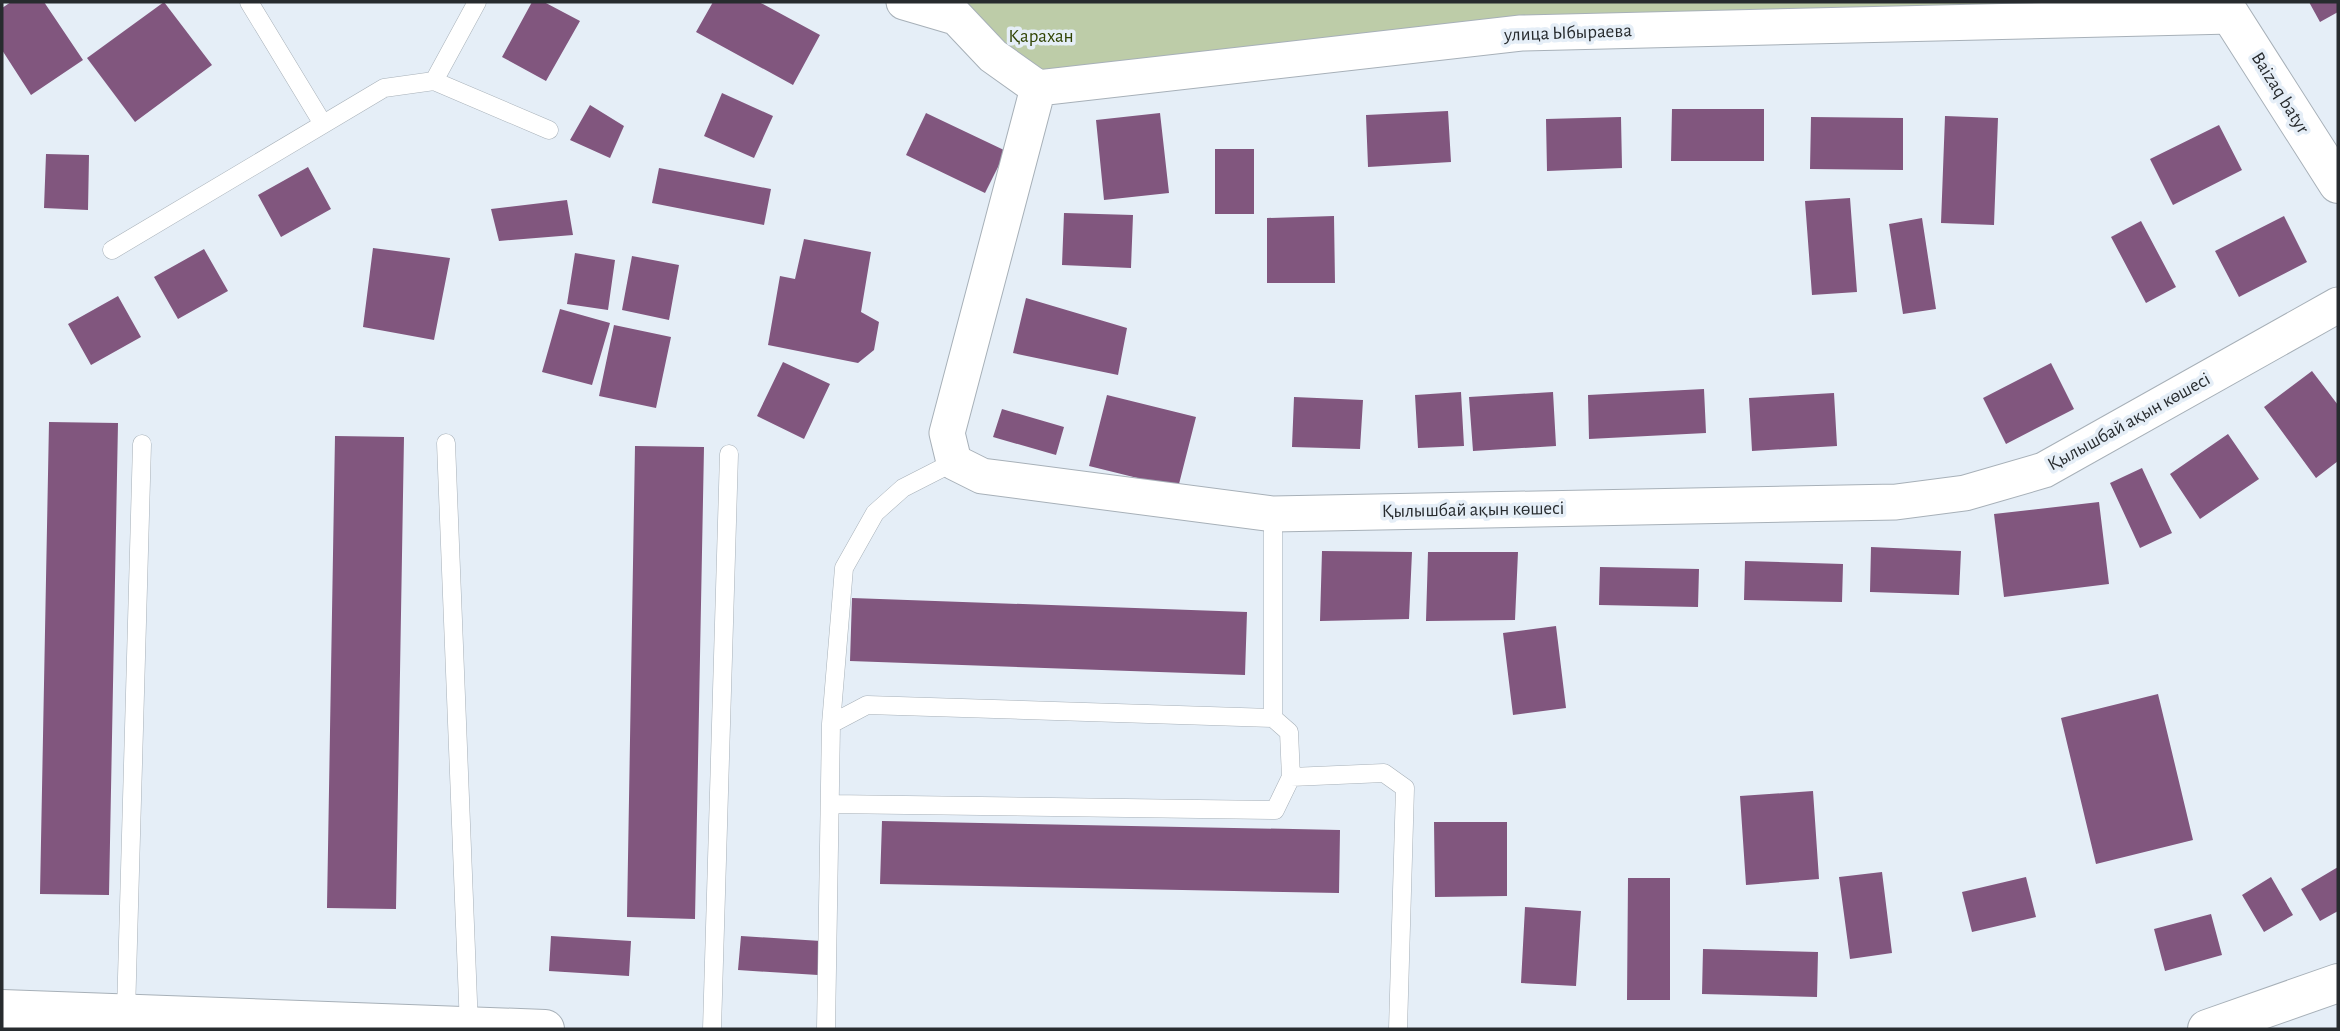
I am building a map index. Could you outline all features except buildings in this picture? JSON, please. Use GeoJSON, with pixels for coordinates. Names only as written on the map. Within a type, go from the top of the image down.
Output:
{"type":"FeatureCollection","features":[{"type":"Feature","properties":{"kind":"street"},"geometry":{"type":"LineString","coordinates":[[904,2],[948,9],[993,56],[1038,88],[947,433],[954,462]]}},
{"type":"Feature","properties":{"kind":"street","name":"улица Ыбыраева"},"geometry":{"type":"LineString","coordinates":[[1038,88],[1521,33],[2226,9]]}},
{"type":"Feature","properties":{"kind":"street","name":"Baizaq batyr"},"geometry":{"type":"LineString","coordinates":[[2226,9],[2338,184]]}},
{"type":"Feature","properties":{"kind":"street","name":"Қылышбай ақын көшесі"},"geometry":{"type":"LineString","coordinates":[[954,462],[982,476],[1273,514],[1896,502],[1965,494],[2043,470],[2338,305]]}},
{"type":"Feature","properties":{"kind":"street"},"geometry":{"type":"LineString","coordinates":[[2207,1029],[2338,982]]}},
{"type":"Feature","properties":{"kind":"street"},"geometry":{"type":"LineString","coordinates":[[2,1009],[430,1028],[545,1029]]}},
{"type":"Feature","properties":{"kind":"lane"},"geometry":{"type":"LineString","coordinates":[[249,2],[323,124]]}},
{"type":"Feature","properties":{"kind":"lane"},"geometry":{"type":"LineString","coordinates":[[434,81],[477,2]]}},
{"type":"Feature","properties":{"kind":"lane"},"geometry":{"type":"LineString","coordinates":[[112,250],[384,88],[434,81],[549,130]]}},
{"type":"Feature","properties":{"kind":"lane"},"geometry":{"type":"LineString","coordinates":[[446,443],[468,1027]]}},
{"type":"Feature","properties":{"kind":"lane"},"geometry":{"type":"LineString","coordinates":[[126,1013],[142,444]]}},
{"type":"Feature","properties":{"kind":"lane"},"geometry":{"type":"LineString","coordinates":[[712,1029],[729,454]]}},
{"type":"Feature","properties":{"kind":"lane"},"geometry":{"type":"LineString","coordinates":[[826,1029],[831,724],[844,568],[875,513],[903,488],[954,462]]}},
{"type":"Feature","properties":{"kind":"lane"},"geometry":{"type":"LineString","coordinates":[[1273,514],[1273,718]]}},
{"type":"Feature","properties":{"kind":"lane"},"geometry":{"type":"LineString","coordinates":[[831,724],[867,705],[1273,718],[1289,732],[1291,777],[1275,810],[831,804]]}},
{"type":"Feature","properties":{"kind":"lane"},"geometry":{"type":"LineString","coordinates":[[1291,777],[1384,773],[1405,788],[1398,1029]]}},
{"type":"Feature","properties":{"kind":"green space","name":"Қарахан"},"geometry":{"type":"Polygon","coordinates":[[[960,2],[2083,2],[2090,15],[1017,73],[960,2]]]}}]}
